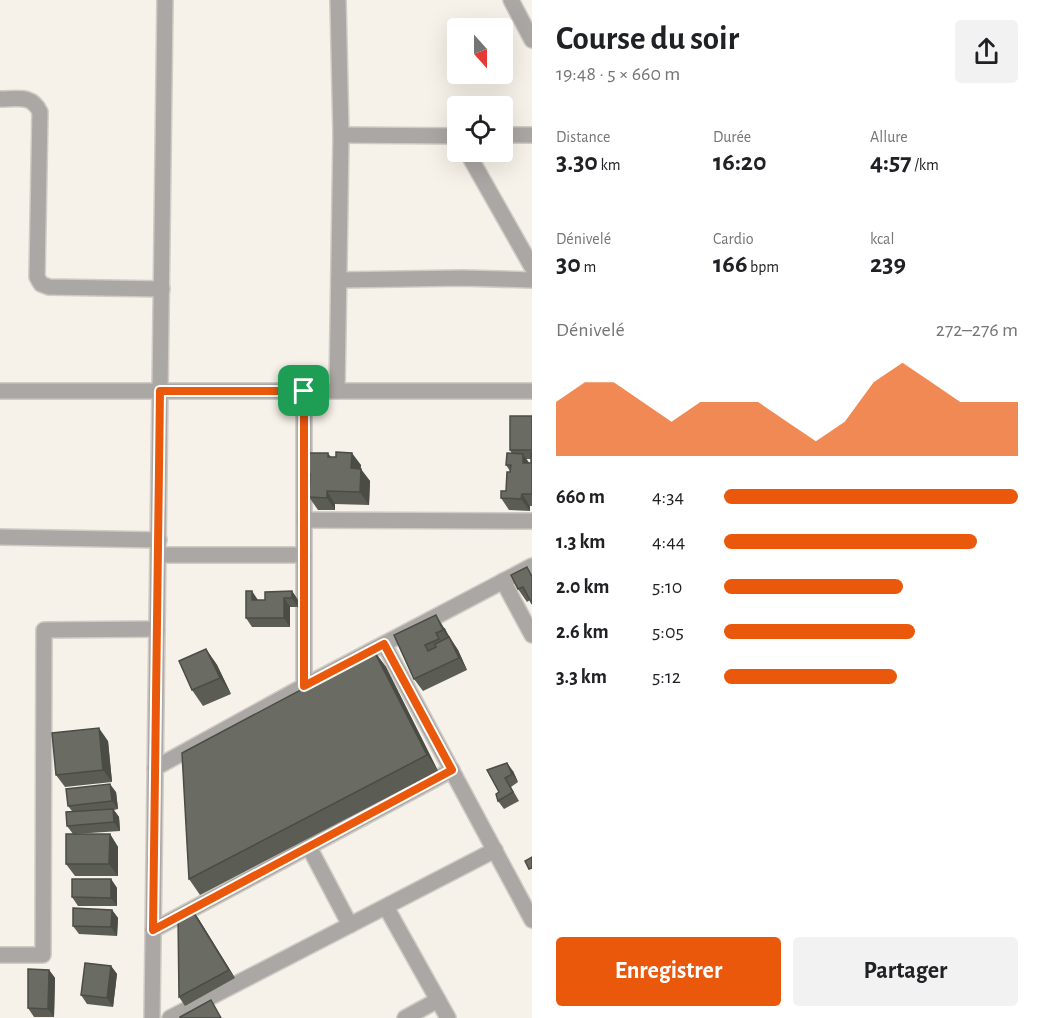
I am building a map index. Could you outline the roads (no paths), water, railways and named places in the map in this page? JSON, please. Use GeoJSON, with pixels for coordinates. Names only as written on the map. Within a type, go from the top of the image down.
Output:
{"type":"FeatureCollection","features":[{"type":"Feature","properties":{"kind":"street"},"geometry":{"type":"LineString","coordinates":[[152,1018],[165,0]]}},
{"type":"Feature","properties":{"kind":"street"},"geometry":{"type":"LineString","coordinates":[[337,391],[341,135],[338,0]]}},
{"type":"Feature","properties":{"kind":"street"},"geometry":{"type":"LineString","coordinates":[[511,0],[532,40]]}},
{"type":"Feature","properties":{"kind":"street"},"geometry":{"type":"LineString","coordinates":[[0,99],[31,99],[40,112],[37,277],[41,284],[49,287],[162,289]]}},
{"type":"Feature","properties":{"kind":"street"},"geometry":{"type":"LineString","coordinates":[[341,135],[447,136]]}},
{"type":"Feature","properties":{"kind":"street"},"geometry":{"type":"LineString","coordinates":[[513,135],[532,135]]}},
{"type":"Feature","properties":{"kind":"street"},"geometry":{"type":"LineString","coordinates":[[473,162],[532,267]]}},
{"type":"Feature","properties":{"kind":"street"},"geometry":{"type":"LineString","coordinates":[[339,280],[462,278],[532,280]]}},
{"type":"Feature","properties":{"kind":"street"},"geometry":{"type":"LineString","coordinates":[[304,391],[304,686]]}},
{"type":"Feature","properties":{"kind":"street"},"geometry":{"type":"LineString","coordinates":[[0,392],[532,391]]}},
{"type":"Feature","properties":{"kind":"street"},"geometry":{"type":"LineString","coordinates":[[304,520],[532,521]]}},
{"type":"Feature","properties":{"kind":"street"},"geometry":{"type":"LineString","coordinates":[[0,537],[304,555]]}},
{"type":"Feature","properties":{"kind":"street"},"geometry":{"type":"LineString","coordinates":[[156,768],[304,686],[532,566]]}},
{"type":"Feature","properties":{"kind":"street"},"geometry":{"type":"LineString","coordinates":[[503,581],[532,635]]}},
{"type":"Feature","properties":{"kind":"street"},"geometry":{"type":"LineString","coordinates":[[0,955],[43,954],[44,630],[157,629]]}},
{"type":"Feature","properties":{"kind":"street"},"geometry":{"type":"LineString","coordinates":[[384,644],[532,920]]}},
{"type":"Feature","properties":{"kind":"street"},"geometry":{"type":"LineString","coordinates":[[153,930],[452,770]]}},
{"type":"Feature","properties":{"kind":"street"},"geometry":{"type":"LineString","coordinates":[[309,846],[350,925]]}},
{"type":"Feature","properties":{"kind":"street"},"geometry":{"type":"LineString","coordinates":[[170,1018],[495,850]]}},
{"type":"Feature","properties":{"kind":"street"},"geometry":{"type":"LineString","coordinates":[[386,907],[448,1018]]}},
{"type":"Feature","properties":{"kind":"street"},"geometry":{"type":"LineString","coordinates":[[405,1018],[438,1000]]}}]}
